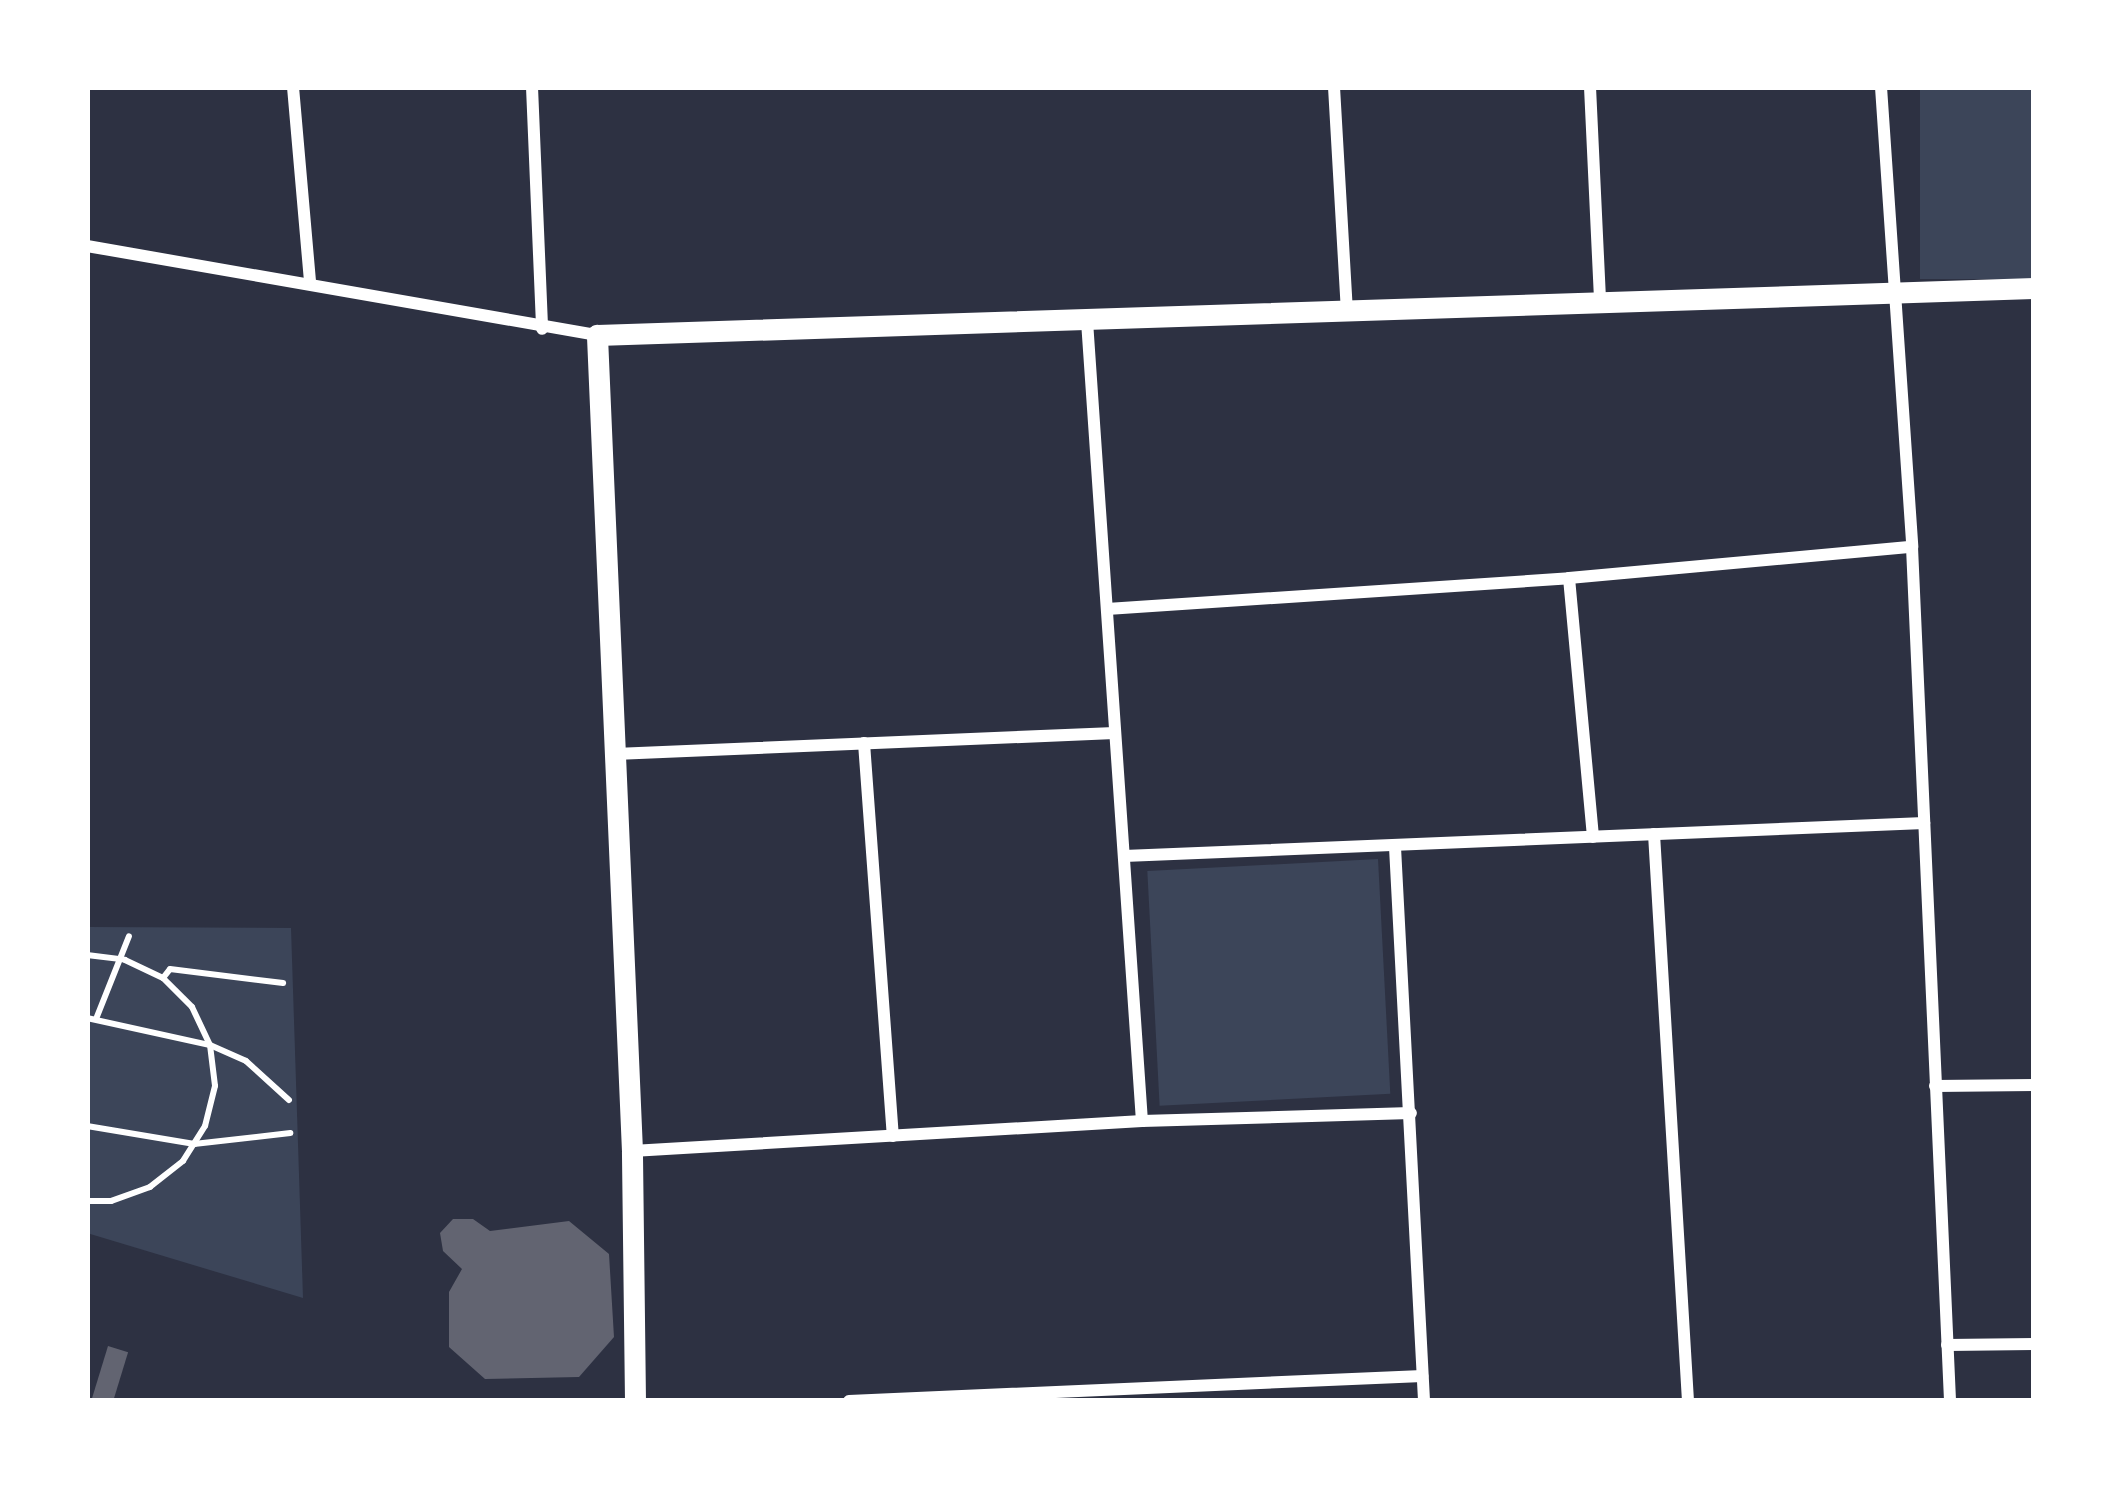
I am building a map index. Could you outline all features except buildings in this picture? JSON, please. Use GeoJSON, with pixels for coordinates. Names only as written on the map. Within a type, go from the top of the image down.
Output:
{"type":"FeatureCollection","features":[{"type":"Feature","properties":{"kind":"street"},"geometry":{"type":"LineString","coordinates":[[293,87],[310,282]]}},
{"type":"Feature","properties":{"kind":"street"},"geometry":{"type":"LineString","coordinates":[[532,87],[542,329]]}},
{"type":"Feature","properties":{"kind":"street"},"geometry":{"type":"LineString","coordinates":[[1334,87],[1346,310]]}},
{"type":"Feature","properties":{"kind":"street"},"geometry":{"type":"LineString","coordinates":[[1590,87],[1600,302]]}},
{"type":"Feature","properties":{"kind":"street"},"geometry":{"type":"LineString","coordinates":[[1881,87],[1912,547],[1950,1401]]}},
{"type":"Feature","properties":{"kind":"street"},"geometry":{"type":"LineString","coordinates":[[87,246],[597,335],[2034,288]]}},
{"type":"Feature","properties":{"kind":"street"},"geometry":{"type":"LineString","coordinates":[[1087,321],[1142,1121]]}},
{"type":"Feature","properties":{"kind":"street"},"geometry":{"type":"LineString","coordinates":[[597,335],[632,1151],[634,1401]]}},
{"type":"Feature","properties":{"kind":"street"},"geometry":{"type":"LineString","coordinates":[[1107,609],[1569,578],[1912,547]]}},
{"type":"Feature","properties":{"kind":"street"},"geometry":{"type":"LineString","coordinates":[[1569,578],[1593,837]]}},
{"type":"Feature","properties":{"kind":"street"},"geometry":{"type":"LineString","coordinates":[[615,754],[1115,733]]}},
{"type":"Feature","properties":{"kind":"street"},"geometry":{"type":"LineString","coordinates":[[864,743],[892,1136]]}},
{"type":"Feature","properties":{"kind":"street"},"geometry":{"type":"LineString","coordinates":[[1124,856],[1924,823]]}},
{"type":"Feature","properties":{"kind":"street"},"geometry":{"type":"LineString","coordinates":[[1654,835],[1688,1401]]}},
{"type":"Feature","properties":{"kind":"street"},"geometry":{"type":"LineString","coordinates":[[1395,847],[1424,1401]]}},
{"type":"Feature","properties":{"kind":"street"},"geometry":{"type":"LineString","coordinates":[[1935,1086],[2034,1085]]}},
{"type":"Feature","properties":{"kind":"street"},"geometry":{"type":"LineString","coordinates":[[632,1151],[1142,1121],[1412,1113]]}},
{"type":"Feature","properties":{"kind":"street"},"geometry":{"type":"LineString","coordinates":[[1947,1345],[2034,1344]]}},
{"type":"Feature","properties":{"kind":"street"},"geometry":{"type":"LineString","coordinates":[[849,1401],[1422,1376]]}},
{"type":"Feature","properties":{"kind":"path"},"geometry":{"type":"LineString","coordinates":[[129,936],[92,1018],[210,1045],[246,1061],[289,1100]]}},
{"type":"Feature","properties":{"kind":"path"},"geometry":{"type":"LineString","coordinates":[[87,955],[118,958],[163,978],[192,1007],[210,1045],[214,1086],[205,1126],[183,1161],[150,1187],[111,1201],[87,1201]]}},
{"type":"Feature","properties":{"kind":"path"},"geometry":{"type":"LineString","coordinates":[[163,978],[170,969],[284,982]]}},
{"type":"Feature","properties":{"kind":"path"},"geometry":{"type":"LineString","coordinates":[[87,1126],[194,1144],[290,1133]]}},
{"type":"Feature","properties":{"kind":"shaded area"},"geometry":{"type":"Polygon","coordinates":[[[1920,87],[2034,87],[2034,279],[1920,279],[1920,87]]]}},
{"type":"Feature","properties":{"kind":"shaded area"},"geometry":{"type":"Polygon","coordinates":[[[1378,859],[1390,1094],[1160,1106],[1147,871],[1378,859]]]}},
{"type":"Feature","properties":{"kind":"shaded area"},"geometry":{"type":"Polygon","coordinates":[[[87,927],[291,928],[303,1298],[87,1233],[87,927]]]}}]}
